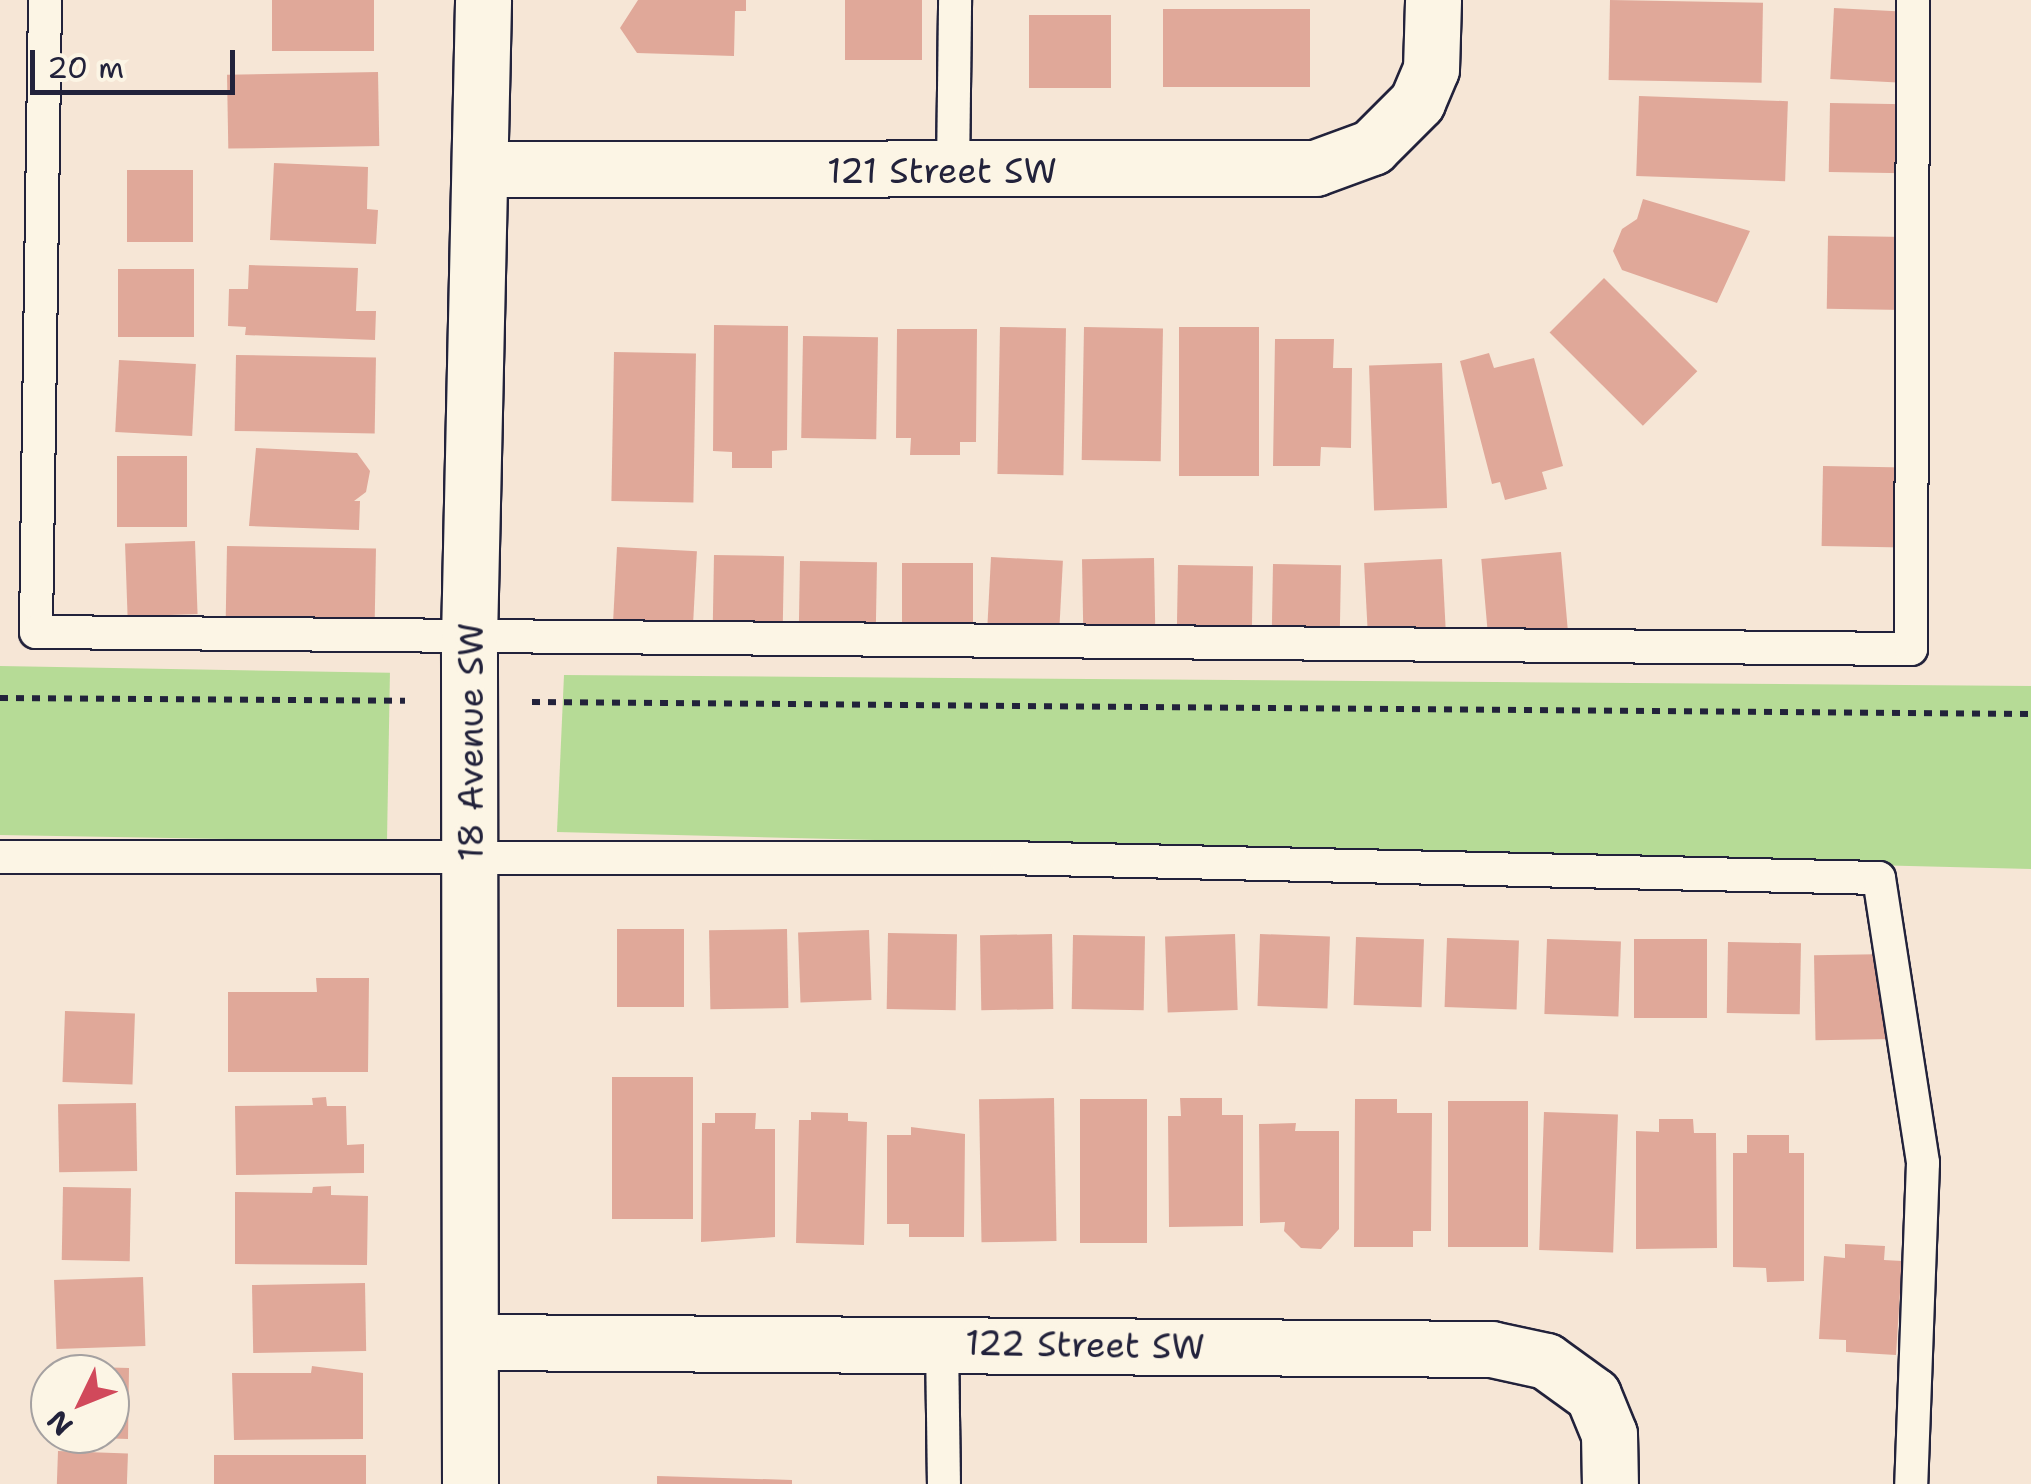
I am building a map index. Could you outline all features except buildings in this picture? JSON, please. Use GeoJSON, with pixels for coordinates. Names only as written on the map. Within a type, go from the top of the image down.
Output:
{"type":"FeatureCollection","features":[{"type":"Feature","properties":{"kind":"street","name":"18 Avenue SW"},"geometry":{"type":"LineString","coordinates":[[470,1484],[470,638],[482,0]]}},
{"type":"Feature","properties":{"kind":"street","name":"121 Street SW"},"geometry":{"type":"LineString","coordinates":[[480,168],[1282,172],[1344,162],[1395,132],[1431,70],[1433,0]]}},
{"type":"Feature","properties":{"kind":"street","name":"122 Street SW"},"geometry":{"type":"LineString","coordinates":[[472,1342],[942,1343],[1518,1354],[1574,1376],[1594,1396],[1609,1434],[1610,1484]]}},
{"type":"Feature","properties":{"kind":"lane"},"geometry":{"type":"LineString","coordinates":[[45,0],[36,632],[1910,649],[1914,0]]}},
{"type":"Feature","properties":{"kind":"lane"},"geometry":{"type":"LineString","coordinates":[[953,172],[955,0]]}},
{"type":"Feature","properties":{"kind":"lane"},"geometry":{"type":"LineString","coordinates":[[0,857],[472,862],[1005,858],[1878,878],[1923,1163],[1911,1484]]}},
{"type":"Feature","properties":{"kind":"lane"},"geometry":{"type":"LineString","coordinates":[[942,1343],[944,1484]]}},
{"type":"Feature","properties":{"kind":"path"},"geometry":{"type":"LineString","coordinates":[[0,698],[414,702]]}},
{"type":"Feature","properties":{"kind":"path"},"geometry":{"type":"LineString","coordinates":[[519,702],[2031,714]]}},
{"type":"Feature","properties":{"kind":"green space"},"geometry":{"type":"Polygon","coordinates":[[[0,666],[390,673],[387,842],[0,835],[0,666]]]}},
{"type":"Feature","properties":{"kind":"green space"},"geometry":{"type":"Polygon","coordinates":[[[564,675],[2031,686],[2031,869],[557,832],[564,675]]]}}]}
